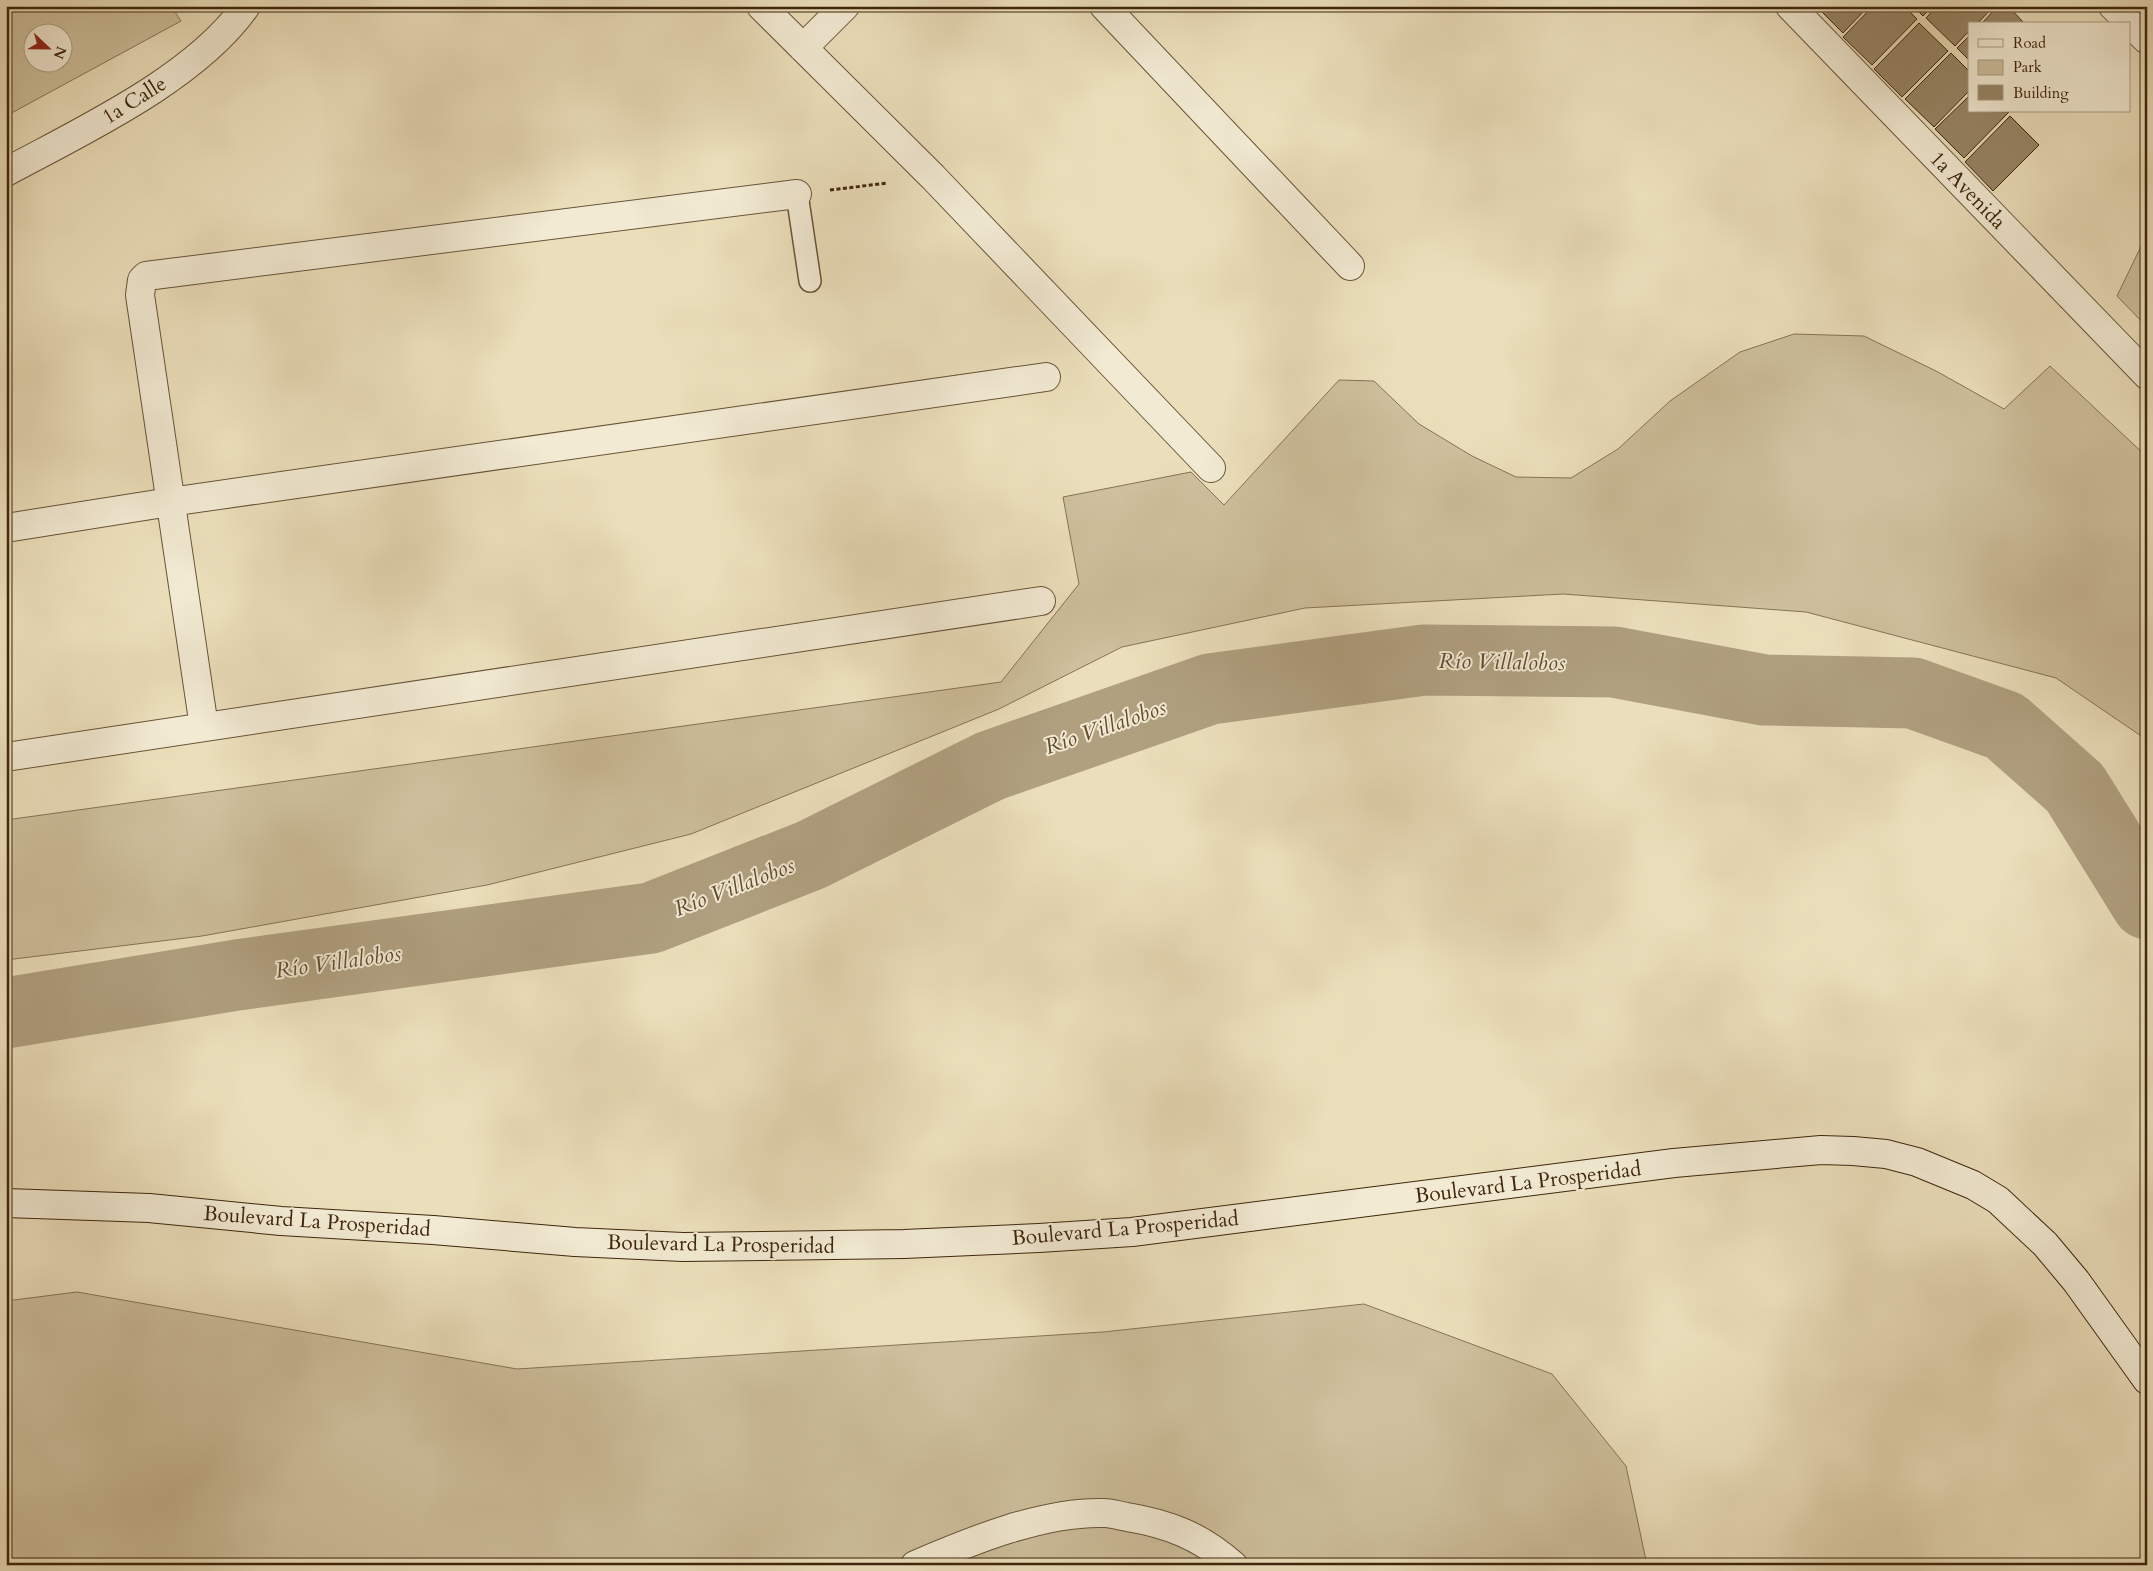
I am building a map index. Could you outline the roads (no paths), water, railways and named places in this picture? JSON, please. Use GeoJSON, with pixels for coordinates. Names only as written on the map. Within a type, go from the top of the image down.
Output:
{"type":"FeatureCollection","features":[{"type":"Feature","properties":{"kind":"street","name":"1a Calle"},"geometry":{"type":"LineString","coordinates":[[6,172],[91,126],[161,84],[215,41],[246,6]]}},
{"type":"Feature","properties":{"kind":"street"},"geometry":{"type":"LineString","coordinates":[[762,6],[933,177],[1211,468]]}},
{"type":"Feature","properties":{"kind":"street"},"geometry":{"type":"LineString","coordinates":[[803,48],[845,6]]}},
{"type":"Feature","properties":{"kind":"street"},"geometry":{"type":"LineString","coordinates":[[1104,6],[1350,266]]}},
{"type":"Feature","properties":{"kind":"street","name":"1a Avenida"},"geometry":{"type":"LineString","coordinates":[[1790,6],[2147,375]]}},
{"type":"Feature","properties":{"kind":"street"},"geometry":{"type":"LineString","coordinates":[[2113,6],[2129,22]]}},
{"type":"Feature","properties":{"kind":"street"},"geometry":{"type":"LineString","coordinates":[[2130,23],[2146,39]]}},
{"type":"Feature","properties":{"kind":"street"},"geometry":{"type":"LineString","coordinates":[[204,727],[140,295],[142,280],[146,276],[797,194]]}},
{"type":"Feature","properties":{"kind":"street"},"geometry":{"type":"LineString","coordinates":[[6,528],[170,502],[1046,377]]}},
{"type":"Feature","properties":{"kind":"street"},"geometry":{"type":"LineString","coordinates":[[6,757],[1041,601]]}},
{"type":"Feature","properties":{"kind":"street","name":"Boulevard La Prosperidad"},"geometry":{"type":"LineString","coordinates":[[6,1204],[149,1208],[281,1221],[683,1247],[904,1244],[1132,1232],[1674,1163],[1821,1150],[1853,1151],[1886,1154],[1917,1162],[1973,1186],[1998,1200],[2045,1244],[2070,1274],[2147,1380]]}},
{"type":"Feature","properties":{"kind":"street"},"geometry":{"type":"LineString","coordinates":[[915,1565],[972,1541],[1054,1518],[1105,1513],[1165,1525],[1195,1537],[1233,1565]]}},
{"type":"Feature","properties":{"kind":"lane"},"geometry":{"type":"LineString","coordinates":[[797,194],[810,281]]}},
{"type":"Feature","properties":{"kind":"waterway","name":"Río Villalobos"},"geometry":{"type":"LineString","coordinates":[[6,1013],[237,975],[651,918],[811,855],[990,766],[1210,689],[1424,660],[1614,662],[1764,690],[1913,693],[2005,726],[2075,788],[2147,904]]}}]}
